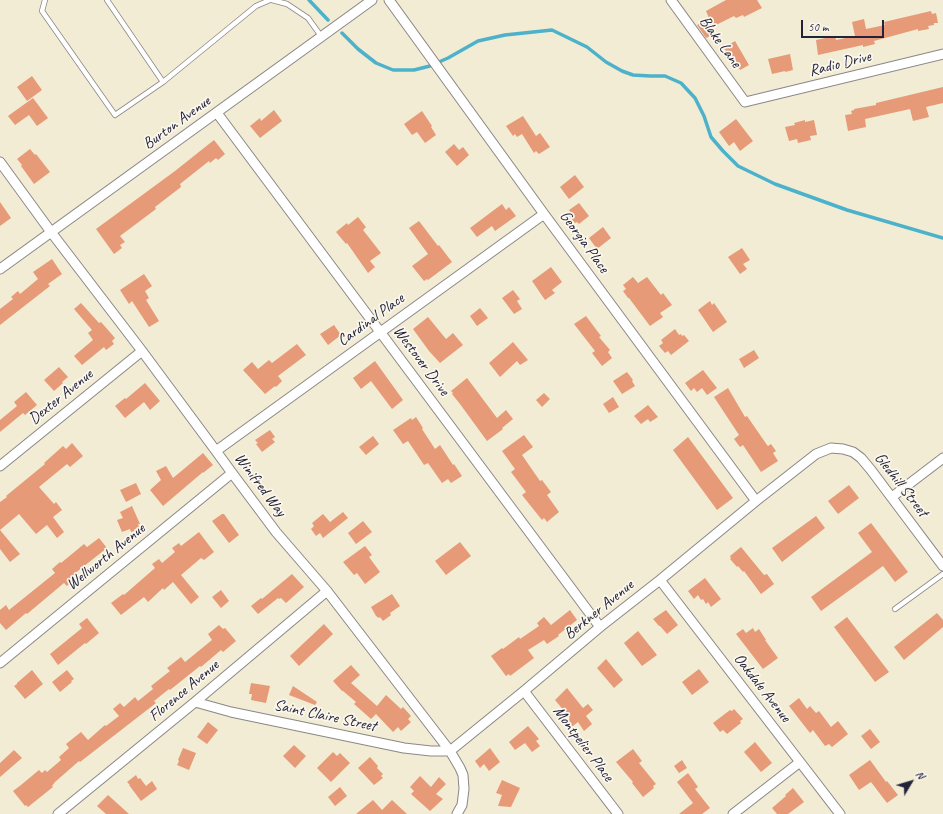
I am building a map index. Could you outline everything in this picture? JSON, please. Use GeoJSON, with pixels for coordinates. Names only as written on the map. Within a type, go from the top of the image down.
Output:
{"type":"FeatureCollection","features":[{"type":"Feature","properties":{"kind":"street","name":"Burton Avenue"},"geometry":{"type":"LineString","coordinates":[[0,269],[372,0]]}},
{"type":"Feature","properties":{"kind":"street","name":"Georgia Place"},"geometry":{"type":"LineString","coordinates":[[389,0],[544,214],[756,501]]}},
{"type":"Feature","properties":{"kind":"street","name":"Blake Lane"},"geometry":{"type":"LineString","coordinates":[[671,0],[745,102]]}},
{"type":"Feature","properties":{"kind":"street","name":"Radio Drive"},"geometry":{"type":"LineString","coordinates":[[745,102],[943,54]]}},
{"type":"Feature","properties":{"kind":"street","name":"Westover Drive"},"geometry":{"type":"LineString","coordinates":[[217,113],[600,628]]}},
{"type":"Feature","properties":{"kind":"street","name":"Winifred Way"},"geometry":{"type":"LineString","coordinates":[[0,162],[276,532],[327,591],[450,751]]}},
{"type":"Feature","properties":{"kind":"street","name":"Cardinal Place"},"geometry":{"type":"LineString","coordinates":[[216,451],[544,214]]}},
{"type":"Feature","properties":{"kind":"street","name":"Dexter Avenue"},"geometry":{"type":"LineString","coordinates":[[0,466],[142,351]]}},
{"type":"Feature","properties":{"kind":"street","name":"Gledhill Street"},"geometry":{"type":"LineString","coordinates":[[820,452],[831,448],[843,449],[853,452],[861,458],[872,470],[943,566]]}},
{"type":"Feature","properties":{"kind":"street","name":"Berkner Avenue"},"geometry":{"type":"LineString","coordinates":[[450,751],[756,501],[820,452]]}},
{"type":"Feature","properties":{"kind":"street"},"geometry":{"type":"LineString","coordinates":[[892,497],[943,458]]}},
{"type":"Feature","properties":{"kind":"street","name":"Wellworth Avenue"},"geometry":{"type":"LineString","coordinates":[[0,663],[232,473]]}},
{"type":"Feature","properties":{"kind":"street","name":"Oakdale Avenue"},"geometry":{"type":"LineString","coordinates":[[660,580],[840,814]]}},
{"type":"Feature","properties":{"kind":"street","name":"Florence Avenue"},"geometry":{"type":"LineString","coordinates":[[58,814],[195,702],[327,591]]}},
{"type":"Feature","properties":{"kind":"street","name":"Montpelier Place"},"geometry":{"type":"LineString","coordinates":[[524,691],[618,814]]}},
{"type":"Feature","properties":{"kind":"street","name":"Saint Claire Street"},"geometry":{"type":"LineString","coordinates":[[195,702],[231,712],[404,748],[431,751],[450,751]]}},
{"type":"Feature","properties":{"kind":"street"},"geometry":{"type":"LineString","coordinates":[[450,751],[463,776],[464,790],[462,805],[457,814]]}},
{"type":"Feature","properties":{"kind":"street"},"geometry":{"type":"LineString","coordinates":[[733,814],[800,762]]}},
{"type":"Feature","properties":{"kind":"lane"},"geometry":{"type":"LineString","coordinates":[[45,0],[42,11],[115,115],[163,82],[256,6],[271,0],[287,4],[308,18],[321,36]]}},
{"type":"Feature","properties":{"kind":"lane"},"geometry":{"type":"LineString","coordinates":[[107,0],[163,82]]}},
{"type":"Feature","properties":{"kind":"lane"},"geometry":{"type":"LineString","coordinates":[[895,609],[943,574]]}},
{"type":"Feature","properties":{"kind":"building"},"geometry":{"type":"Polygon","coordinates":[[[726,0],[757,0],[762,8],[744,17],[743,15],[736,18],[734,16],[712,27],[715,34],[706,38],[697,25],[709,18],[706,11],[726,0]]]}},
{"type":"Feature","properties":{"kind":"building"},"geometry":{"type":"Polygon","coordinates":[[[931,11],[932,14],[936,13],[938,23],[928,26],[929,29],[918,31],[918,29],[874,41],[875,44],[863,47],[863,45],[818,55],[816,40],[835,36],[836,40],[855,36],[852,22],[864,19],[866,29],[885,25],[884,22],[931,11]]]}},
{"type":"Feature","properties":{"kind":"building"},"geometry":{"type":"Polygon","coordinates":[[[735,41],[749,65],[740,70],[733,58],[731,59],[724,48],[735,41]]]}},
{"type":"Feature","properties":{"kind":"building"},"geometry":{"type":"Polygon","coordinates":[[[790,54],[793,70],[772,74],[768,59],[790,54]]]}},
{"type":"Feature","properties":{"kind":"building"},"geometry":{"type":"Polygon","coordinates":[[[32,76],[42,90],[27,101],[17,87],[32,76]]]}},
{"type":"Feature","properties":{"kind":"building"},"geometry":{"type":"Polygon","coordinates":[[[943,87],[943,103],[926,107],[929,117],[913,121],[910,109],[865,119],[866,127],[848,131],[845,115],[852,114],[851,111],[854,109],[876,105],[876,103],[943,87]]]}},
{"type":"Feature","properties":{"kind":"building"},"geometry":{"type":"Polygon","coordinates":[[[33,98],[48,118],[37,126],[29,115],[15,125],[8,116],[33,98]]]}},
{"type":"Feature","properties":{"kind":"building"},"geometry":{"type":"Polygon","coordinates":[[[274,110],[282,121],[260,138],[250,126],[260,118],[261,121],[274,110]]]}},
{"type":"Feature","properties":{"kind":"building"},"geometry":{"type":"Polygon","coordinates":[[[422,111],[436,135],[425,143],[417,132],[412,135],[404,124],[422,111]]]}},
{"type":"Feature","properties":{"kind":"building"},"geometry":{"type":"Polygon","coordinates":[[[523,116],[536,136],[540,133],[550,147],[539,154],[536,151],[534,153],[522,134],[517,137],[515,134],[513,136],[506,126],[523,116]]]}},
{"type":"Feature","properties":{"kind":"building"},"geometry":{"type":"Polygon","coordinates":[[[736,119],[753,141],[740,151],[734,142],[729,146],[719,132],[736,119]]]}},
{"type":"Feature","properties":{"kind":"building"},"geometry":{"type":"Polygon","coordinates":[[[805,120],[805,122],[814,120],[817,135],[810,136],[811,140],[798,143],[797,139],[789,141],[785,127],[795,125],[794,123],[805,120]]]}},
{"type":"Feature","properties":{"kind":"building"},"geometry":{"type":"Polygon","coordinates":[[[214,140],[225,154],[218,160],[216,158],[210,163],[209,161],[180,184],[181,187],[155,207],[156,209],[120,236],[125,242],[120,245],[122,248],[114,254],[96,229],[175,171],[214,140]]]}},
{"type":"Feature","properties":{"kind":"building"},"geometry":{"type":"Polygon","coordinates":[[[454,144],[459,150],[463,147],[469,155],[457,166],[445,152],[454,144]]]}},
{"type":"Feature","properties":{"kind":"building"},"geometry":{"type":"Polygon","coordinates":[[[30,149],[35,155],[36,154],[50,172],[34,184],[17,159],[30,149]]]}},
{"type":"Feature","properties":{"kind":"building"},"geometry":{"type":"Polygon","coordinates":[[[575,175],[584,187],[569,199],[560,187],[575,175]]]}},
{"type":"Feature","properties":{"kind":"building"},"geometry":{"type":"Polygon","coordinates":[[[0,202],[11,218],[0,226],[0,202]]]}},
{"type":"Feature","properties":{"kind":"building"},"geometry":{"type":"Polygon","coordinates":[[[579,203],[589,216],[579,224],[577,222],[575,223],[569,216],[571,214],[569,210],[579,203]]]}},
{"type":"Feature","properties":{"kind":"building"},"geometry":{"type":"Polygon","coordinates":[[[502,204],[506,210],[509,207],[516,216],[495,231],[492,226],[477,237],[470,228],[502,204]]]}},
{"type":"Feature","properties":{"kind":"building"},"geometry":{"type":"Polygon","coordinates":[[[358,217],[366,227],[363,230],[381,253],[370,261],[375,267],[368,273],[347,243],[346,244],[336,232],[347,223],[348,225],[358,217]]]}},
{"type":"Feature","properties":{"kind":"building"},"geometry":{"type":"Polygon","coordinates":[[[419,221],[452,262],[428,280],[427,279],[424,281],[412,266],[428,254],[409,228],[419,221]]]}},
{"type":"Feature","properties":{"kind":"building"},"geometry":{"type":"Polygon","coordinates":[[[603,227],[611,238],[597,249],[589,238],[603,227]]]}},
{"type":"Feature","properties":{"kind":"building"},"geometry":{"type":"Polygon","coordinates":[[[742,248],[750,260],[743,264],[747,269],[740,274],[728,257],[742,248]]]}},
{"type":"Feature","properties":{"kind":"building"},"geometry":{"type":"Polygon","coordinates":[[[52,259],[62,274],[48,284],[50,286],[0,325],[0,309],[13,299],[11,297],[18,291],[20,294],[38,279],[33,272],[52,259]]]}},
{"type":"Feature","properties":{"kind":"building"},"geometry":{"type":"Polygon","coordinates":[[[551,267],[562,282],[552,290],[555,293],[545,300],[532,281],[551,267]]]}},
{"type":"Feature","properties":{"kind":"building"},"geometry":{"type":"Polygon","coordinates":[[[144,274],[152,286],[145,291],[149,298],[146,300],[159,321],[149,327],[132,301],[129,304],[120,290],[144,274]]]}},
{"type":"Feature","properties":{"kind":"building"},"geometry":{"type":"Polygon","coordinates":[[[633,277],[638,283],[647,277],[661,295],[663,293],[672,305],[660,313],[663,317],[650,326],[623,291],[626,289],[623,285],[633,277]]]}},
{"type":"Feature","properties":{"kind":"building"},"geometry":{"type":"Polygon","coordinates":[[[513,290],[520,299],[517,301],[522,309],[514,314],[502,298],[513,290]]]}},
{"type":"Feature","properties":{"kind":"building"},"geometry":{"type":"Polygon","coordinates":[[[710,301],[712,305],[714,303],[727,322],[713,332],[698,310],[710,301]]]}},
{"type":"Feature","properties":{"kind":"building"},"geometry":{"type":"Polygon","coordinates":[[[81,303],[115,338],[112,341],[114,344],[106,350],[104,347],[82,365],[74,356],[93,340],[88,333],[92,330],[74,309],[81,303]]]}},
{"type":"Feature","properties":{"kind":"building"},"geometry":{"type":"Polygon","coordinates":[[[480,308],[488,318],[477,326],[470,316],[480,308]]]}},
{"type":"Feature","properties":{"kind":"building"},"geometry":{"type":"Polygon","coordinates":[[[586,316],[601,336],[599,337],[610,350],[608,352],[612,358],[602,366],[592,353],[595,351],[574,324],[586,316]]]}},
{"type":"Feature","properties":{"kind":"building"},"geometry":{"type":"Polygon","coordinates":[[[428,317],[446,339],[453,333],[463,345],[440,363],[413,329],[428,317]]]}},
{"type":"Feature","properties":{"kind":"building"},"geometry":{"type":"Polygon","coordinates":[[[334,325],[341,335],[328,345],[320,334],[334,325]]]}},
{"type":"Feature","properties":{"kind":"building"},"geometry":{"type":"Polygon","coordinates":[[[675,329],[679,335],[684,335],[689,341],[671,355],[668,351],[665,353],[659,346],[663,343],[661,340],[675,329]]]}},
{"type":"Feature","properties":{"kind":"building"},"geometry":{"type":"Polygon","coordinates":[[[513,342],[528,360],[520,365],[517,361],[500,377],[489,363],[513,342]]]}},
{"type":"Feature","properties":{"kind":"building"},"geometry":{"type":"Polygon","coordinates":[[[297,344],[306,355],[278,376],[282,381],[265,394],[243,370],[252,362],[258,369],[269,360],[272,363],[297,344]]]}},
{"type":"Feature","properties":{"kind":"building"},"geometry":{"type":"Polygon","coordinates":[[[754,350],[759,358],[744,368],[739,359],[754,350]]]}},
{"type":"Feature","properties":{"kind":"building"},"geometry":{"type":"Polygon","coordinates":[[[375,361],[403,400],[392,409],[371,381],[361,389],[353,378],[375,361]]]}},
{"type":"Feature","properties":{"kind":"building"},"geometry":{"type":"Polygon","coordinates":[[[59,367],[68,377],[54,391],[44,380],[59,367]]]}},
{"type":"Feature","properties":{"kind":"building"},"geometry":{"type":"Polygon","coordinates":[[[703,370],[717,388],[707,395],[702,388],[697,392],[694,388],[691,391],[685,383],[703,370]]]}},
{"type":"Feature","properties":{"kind":"building"},"geometry":{"type":"Polygon","coordinates":[[[627,372],[633,380],[632,381],[635,386],[622,394],[613,381],[627,372]]]}},
{"type":"Feature","properties":{"kind":"building"},"geometry":{"type":"Polygon","coordinates":[[[467,378],[497,418],[506,410],[513,419],[487,441],[451,391],[467,378]]]}},
{"type":"Feature","properties":{"kind":"building"},"geometry":{"type":"Polygon","coordinates":[[[145,383],[160,401],[150,410],[144,402],[125,418],[115,406],[145,383]]]}},
{"type":"Feature","properties":{"kind":"building"},"geometry":{"type":"Polygon","coordinates":[[[728,388],[745,417],[747,416],[767,445],[768,446],[771,444],[776,451],[773,453],[778,461],[761,472],[743,445],[740,447],[734,439],[739,435],[714,397],[728,388]]]}},
{"type":"Feature","properties":{"kind":"building"},"geometry":{"type":"Polygon","coordinates":[[[26,392],[37,405],[25,415],[23,413],[0,432],[0,420],[17,406],[14,402],[26,392]]]}},
{"type":"Feature","properties":{"kind":"building"},"geometry":{"type":"Polygon","coordinates":[[[544,393],[550,399],[542,407],[536,400],[544,393]]]}},
{"type":"Feature","properties":{"kind":"building"},"geometry":{"type":"Polygon","coordinates":[[[613,397],[619,407],[609,413],[603,404],[613,397]]]}},
{"type":"Feature","properties":{"kind":"building"},"geometry":{"type":"Polygon","coordinates":[[[648,405],[658,417],[650,422],[648,419],[641,424],[634,416],[648,405]]]}},
{"type":"Feature","properties":{"kind":"building"},"geometry":{"type":"Polygon","coordinates":[[[416,417],[435,449],[440,445],[462,476],[451,483],[448,479],[442,483],[428,463],[424,465],[408,441],[403,444],[393,430],[411,418],[412,420],[416,417]]]}},
{"type":"Feature","properties":{"kind":"building"},"geometry":{"type":"Polygon","coordinates":[[[270,430],[275,437],[272,439],[275,442],[262,452],[255,440],[270,430]]]}},
{"type":"Feature","properties":{"kind":"building"},"geometry":{"type":"Polygon","coordinates":[[[524,435],[533,447],[522,455],[540,481],[542,480],[551,492],[547,495],[559,512],[547,522],[544,518],[542,520],[522,495],[526,492],[511,472],[515,469],[502,451],[524,435]]]}},
{"type":"Feature","properties":{"kind":"building"},"geometry":{"type":"Polygon","coordinates":[[[373,436],[379,444],[366,455],[359,447],[373,436]]]}},
{"type":"Feature","properties":{"kind":"building"},"geometry":{"type":"Polygon","coordinates":[[[688,437],[733,498],[717,510],[673,450],[688,437]]]}},
{"type":"Feature","properties":{"kind":"building"},"geometry":{"type":"Polygon","coordinates":[[[72,443],[83,456],[70,467],[67,464],[39,487],[54,504],[56,502],[62,510],[53,517],[64,532],[57,538],[47,525],[36,534],[19,514],[0,530],[0,502],[45,464],[44,463],[63,446],[66,449],[72,443]]]}},
{"type":"Feature","properties":{"kind":"building"},"geometry":{"type":"Polygon","coordinates":[[[203,453],[213,465],[163,506],[150,490],[161,480],[156,471],[166,466],[173,478],[203,453]]]}},
{"type":"Feature","properties":{"kind":"building"},"geometry":{"type":"Polygon","coordinates":[[[136,483],[141,494],[126,502],[120,490],[136,483]]]}},
{"type":"Feature","properties":{"kind":"building"},"geometry":{"type":"Polygon","coordinates":[[[849,485],[859,498],[838,514],[828,501],[849,485]]]}},
{"type":"Feature","properties":{"kind":"building"},"geometry":{"type":"Polygon","coordinates":[[[132,506],[140,524],[138,524],[140,529],[131,532],[130,529],[122,532],[117,520],[123,518],[120,512],[132,506]]]}},
{"type":"Feature","properties":{"kind":"building"},"geometry":{"type":"Polygon","coordinates":[[[343,512],[348,518],[323,538],[320,533],[316,536],[311,529],[314,526],[312,523],[323,514],[330,522],[343,512]]]}},
{"type":"Feature","properties":{"kind":"building"},"geometry":{"type":"Polygon","coordinates":[[[224,514],[239,535],[229,543],[212,521],[224,514]]]}},
{"type":"Feature","properties":{"kind":"building"},"geometry":{"type":"Polygon","coordinates":[[[816,516],[825,528],[782,562],[772,548],[816,516]]]}},
{"type":"Feature","properties":{"kind":"building"},"geometry":{"type":"Polygon","coordinates":[[[363,521],[372,532],[356,544],[348,533],[363,521]]]}},
{"type":"Feature","properties":{"kind":"building"},"geometry":{"type":"Polygon","coordinates":[[[871,523],[908,572],[895,582],[883,566],[821,611],[811,597],[872,552],[858,533],[871,523]]]}},
{"type":"Feature","properties":{"kind":"building"},"geometry":{"type":"Polygon","coordinates":[[[0,530],[20,554],[10,562],[0,549],[0,530]]]}},
{"type":"Feature","properties":{"kind":"building"},"geometry":{"type":"Polygon","coordinates":[[[199,532],[214,552],[204,560],[201,558],[181,575],[199,597],[191,604],[173,582],[164,590],[163,588],[148,602],[144,597],[121,615],[111,603],[123,594],[124,595],[155,568],[152,564],[159,559],[162,563],[175,552],[172,548],[179,543],[181,546],[199,532]]]}},
{"type":"Feature","properties":{"kind":"building"},"geometry":{"type":"Polygon","coordinates":[[[99,538],[107,548],[74,574],[72,576],[75,579],[67,586],[64,583],[6,630],[0,623],[0,610],[6,605],[9,610],[55,573],[52,569],[60,562],[61,563],[84,544],[87,547],[99,538]]]}},
{"type":"Feature","properties":{"kind":"building"},"geometry":{"type":"Polygon","coordinates":[[[460,542],[471,556],[446,575],[435,561],[460,542]]]}},
{"type":"Feature","properties":{"kind":"building"},"geometry":{"type":"Polygon","coordinates":[[[365,546],[372,555],[369,557],[380,572],[365,584],[357,573],[354,575],[343,562],[365,546]]]}},
{"type":"Feature","properties":{"kind":"building"},"geometry":{"type":"Polygon","coordinates":[[[741,547],[764,575],[767,574],[774,584],[761,594],[744,571],[743,572],[738,566],[737,567],[730,559],[730,556],[741,547]]]}},
{"type":"Feature","properties":{"kind":"building"},"geometry":{"type":"Polygon","coordinates":[[[292,574],[304,587],[286,603],[281,598],[278,598],[258,614],[251,606],[261,598],[262,599],[292,574]]]}},
{"type":"Feature","properties":{"kind":"building"},"geometry":{"type":"Polygon","coordinates":[[[705,578],[721,599],[711,607],[708,602],[706,604],[703,599],[701,600],[698,595],[694,599],[688,591],[705,578]]]}},
{"type":"Feature","properties":{"kind":"building"},"geometry":{"type":"Polygon","coordinates":[[[221,590],[229,601],[221,608],[212,597],[221,590]]]}},
{"type":"Feature","properties":{"kind":"building"},"geometry":{"type":"Polygon","coordinates":[[[392,594],[400,606],[390,613],[391,615],[383,621],[380,617],[379,618],[376,616],[371,607],[392,594]]]}},
{"type":"Feature","properties":{"kind":"building"},"geometry":{"type":"Polygon","coordinates":[[[570,610],[577,620],[558,635],[559,636],[547,644],[544,640],[528,650],[534,658],[510,676],[509,674],[506,676],[491,656],[519,637],[520,639],[539,626],[537,623],[544,617],[551,625],[570,610]]]}},
{"type":"Feature","properties":{"kind":"building"},"geometry":{"type":"Polygon","coordinates":[[[666,610],[678,625],[667,634],[653,619],[666,610]]]}},
{"type":"Feature","properties":{"kind":"building"},"geometry":{"type":"Polygon","coordinates":[[[937,613],[943,620],[943,627],[904,660],[894,647],[937,613]]]}},
{"type":"Feature","properties":{"kind":"building"},"geometry":{"type":"Polygon","coordinates":[[[847,617],[889,672],[875,682],[834,627],[847,617]]]}},
{"type":"Feature","properties":{"kind":"building"},"geometry":{"type":"Polygon","coordinates":[[[87,618],[99,633],[58,665],[50,654],[82,628],[79,624],[87,618]]]}},
{"type":"Feature","properties":{"kind":"building"},"geometry":{"type":"Polygon","coordinates":[[[324,624],[333,634],[299,666],[290,656],[324,624]]]}},
{"type":"Feature","properties":{"kind":"building"},"geometry":{"type":"Polygon","coordinates":[[[219,625],[223,629],[225,628],[236,641],[223,652],[221,650],[201,667],[200,666],[170,690],[169,689],[154,701],[156,703],[80,762],[79,761],[55,782],[52,786],[53,787],[28,807],[26,805],[25,806],[13,791],[39,770],[42,773],[45,770],[47,772],[61,760],[59,757],[69,748],[66,744],[81,732],[88,740],[105,725],[106,726],[119,716],[113,709],[120,703],[124,707],[135,697],[138,701],[153,689],[151,686],[170,671],[167,668],[181,657],[185,662],[212,640],[208,634],[219,625]]]}},
{"type":"Feature","properties":{"kind":"building"},"geometry":{"type":"Polygon","coordinates":[[[753,628],[755,632],[759,629],[778,658],[763,669],[736,634],[743,629],[746,633],[753,628]]]}},
{"type":"Feature","properties":{"kind":"building"},"geometry":{"type":"Polygon","coordinates":[[[638,631],[657,655],[642,666],[624,643],[638,631]]]}},
{"type":"Feature","properties":{"kind":"building"},"geometry":{"type":"Polygon","coordinates":[[[606,659],[623,680],[614,688],[597,668],[606,659]]]}},
{"type":"Feature","properties":{"kind":"building"},"geometry":{"type":"Polygon","coordinates":[[[351,665],[360,675],[351,683],[377,706],[386,695],[401,709],[403,707],[411,716],[408,719],[411,722],[401,731],[398,727],[393,732],[376,714],[371,719],[354,704],[356,702],[342,691],[333,681],[351,665]]]}},
{"type":"Feature","properties":{"kind":"building"},"geometry":{"type":"Polygon","coordinates":[[[699,669],[709,682],[692,695],[682,682],[699,669]]]}},
{"type":"Feature","properties":{"kind":"building"},"geometry":{"type":"Polygon","coordinates":[[[32,670],[43,684],[25,699],[14,686],[32,670]]]}},
{"type":"Feature","properties":{"kind":"building"},"geometry":{"type":"Polygon","coordinates":[[[67,670],[74,679],[60,692],[52,682],[67,670]]]}},
{"type":"Feature","properties":{"kind":"building"},"geometry":{"type":"Polygon","coordinates":[[[251,683],[270,686],[266,703],[251,700],[252,694],[249,694],[251,683]]]}},
{"type":"Feature","properties":{"kind":"building"},"geometry":{"type":"Polygon","coordinates":[[[293,686],[317,702],[315,705],[289,695],[293,686]]]}},
{"type":"Feature","properties":{"kind":"building"},"geometry":{"type":"Polygon","coordinates":[[[567,688],[583,708],[588,704],[593,710],[586,716],[592,724],[584,731],[578,722],[569,729],[564,723],[570,718],[555,700],[567,688]]]}},
{"type":"Feature","properties":{"kind":"building"},"geometry":{"type":"Polygon","coordinates":[[[799,698],[807,709],[810,706],[816,713],[819,711],[831,727],[838,721],[848,734],[832,747],[829,744],[825,746],[813,730],[810,733],[789,706],[799,698]]]}},
{"type":"Feature","properties":{"kind":"building"},"geometry":{"type":"Polygon","coordinates":[[[734,709],[743,719],[740,721],[741,723],[727,734],[723,730],[720,732],[713,723],[730,710],[732,711],[734,709]]]}},
{"type":"Feature","properties":{"kind":"building"},"geometry":{"type":"Polygon","coordinates":[[[208,722],[218,730],[207,744],[197,737],[208,722]]]}},
{"type":"Feature","properties":{"kind":"building"},"geometry":{"type":"Polygon","coordinates":[[[528,726],[539,739],[536,741],[540,746],[532,752],[525,743],[515,750],[509,742],[528,726]]]}},
{"type":"Feature","properties":{"kind":"building"},"geometry":{"type":"Polygon","coordinates":[[[870,729],[880,742],[871,749],[861,736],[870,729]]]}},
{"type":"Feature","properties":{"kind":"building"},"geometry":{"type":"Polygon","coordinates":[[[755,742],[772,763],[761,772],[744,752],[755,742]]]}},
{"type":"Feature","properties":{"kind":"building"},"geometry":{"type":"Polygon","coordinates":[[[294,745],[306,756],[295,768],[283,756],[294,745]]]}},
{"type":"Feature","properties":{"kind":"building"},"geometry":{"type":"Polygon","coordinates":[[[183,748],[196,753],[189,770],[177,765],[183,748]]]}},
{"type":"Feature","properties":{"kind":"building"},"geometry":{"type":"Polygon","coordinates":[[[490,748],[500,762],[489,771],[484,764],[480,768],[475,761],[490,748]]]}},
{"type":"Feature","properties":{"kind":"building"},"geometry":{"type":"Polygon","coordinates":[[[633,749],[642,761],[639,763],[656,784],[653,786],[654,788],[643,797],[632,783],[633,782],[616,762],[633,749]]]}},
{"type":"Feature","properties":{"kind":"building"},"geometry":{"type":"Polygon","coordinates":[[[14,750],[22,758],[0,777],[0,763],[14,750]]]}},
{"type":"Feature","properties":{"kind":"building"},"geometry":{"type":"Polygon","coordinates":[[[333,752],[337,756],[340,753],[350,763],[331,782],[317,768],[333,752]]]}},
{"type":"Feature","properties":{"kind":"building"},"geometry":{"type":"Polygon","coordinates":[[[370,757],[383,774],[381,776],[383,778],[374,785],[358,768],[370,757]]]}},
{"type":"Feature","properties":{"kind":"building"},"geometry":{"type":"Polygon","coordinates":[[[682,760],[687,768],[679,773],[674,766],[682,760]]]}},
{"type":"Feature","properties":{"kind":"building"},"geometry":{"type":"Polygon","coordinates":[[[870,760],[886,782],[887,781],[898,795],[887,803],[871,782],[859,790],[849,775],[870,760]]]}},
{"type":"Feature","properties":{"kind":"building"},"geometry":{"type":"Polygon","coordinates":[[[688,773],[698,787],[695,789],[710,808],[702,814],[679,814],[693,803],[677,782],[688,773]]]}},
{"type":"Feature","properties":{"kind":"building"},"geometry":{"type":"Polygon","coordinates":[[[136,775],[138,779],[140,778],[146,786],[152,781],[157,789],[141,801],[127,782],[136,775]]]}},
{"type":"Feature","properties":{"kind":"building"},"geometry":{"type":"Polygon","coordinates":[[[420,776],[431,787],[439,777],[446,784],[436,794],[443,799],[430,811],[411,794],[414,791],[410,787],[420,776]]]}},
{"type":"Feature","properties":{"kind":"building"},"geometry":{"type":"Polygon","coordinates":[[[502,780],[520,788],[511,807],[498,806],[502,795],[496,793],[502,780]]]}},
{"type":"Feature","properties":{"kind":"building"},"geometry":{"type":"Polygon","coordinates":[[[340,787],[347,796],[335,806],[328,797],[340,787]]]}},
{"type":"Feature","properties":{"kind":"building"},"geometry":{"type":"Polygon","coordinates":[[[793,788],[804,802],[788,814],[777,814],[772,808],[793,788]]]}},
{"type":"Feature","properties":{"kind":"building"},"geometry":{"type":"Polygon","coordinates":[[[108,795],[129,814],[106,814],[97,806],[108,795]]]}},
{"type":"Feature","properties":{"kind":"building"},"geometry":{"type":"Polygon","coordinates":[[[373,800],[382,810],[392,800],[407,814],[356,814],[373,800]]]}},
{"type":"Feature","properties":{"kind":"waterway"},"geometry":{"type":"LineString","coordinates":[[309,0],[328,20]]}},
{"type":"Feature","properties":{"kind":"waterway"},"geometry":{"type":"LineString","coordinates":[[342,33],[358,49],[376,63],[393,70],[414,70],[430,66],[448,58],[478,41],[505,35],[552,30],[587,47],[606,62],[622,71],[633,75],[665,76],[681,83],[695,98],[704,116],[711,137],[738,166],[775,184],[847,210],[943,238]]}}]}
